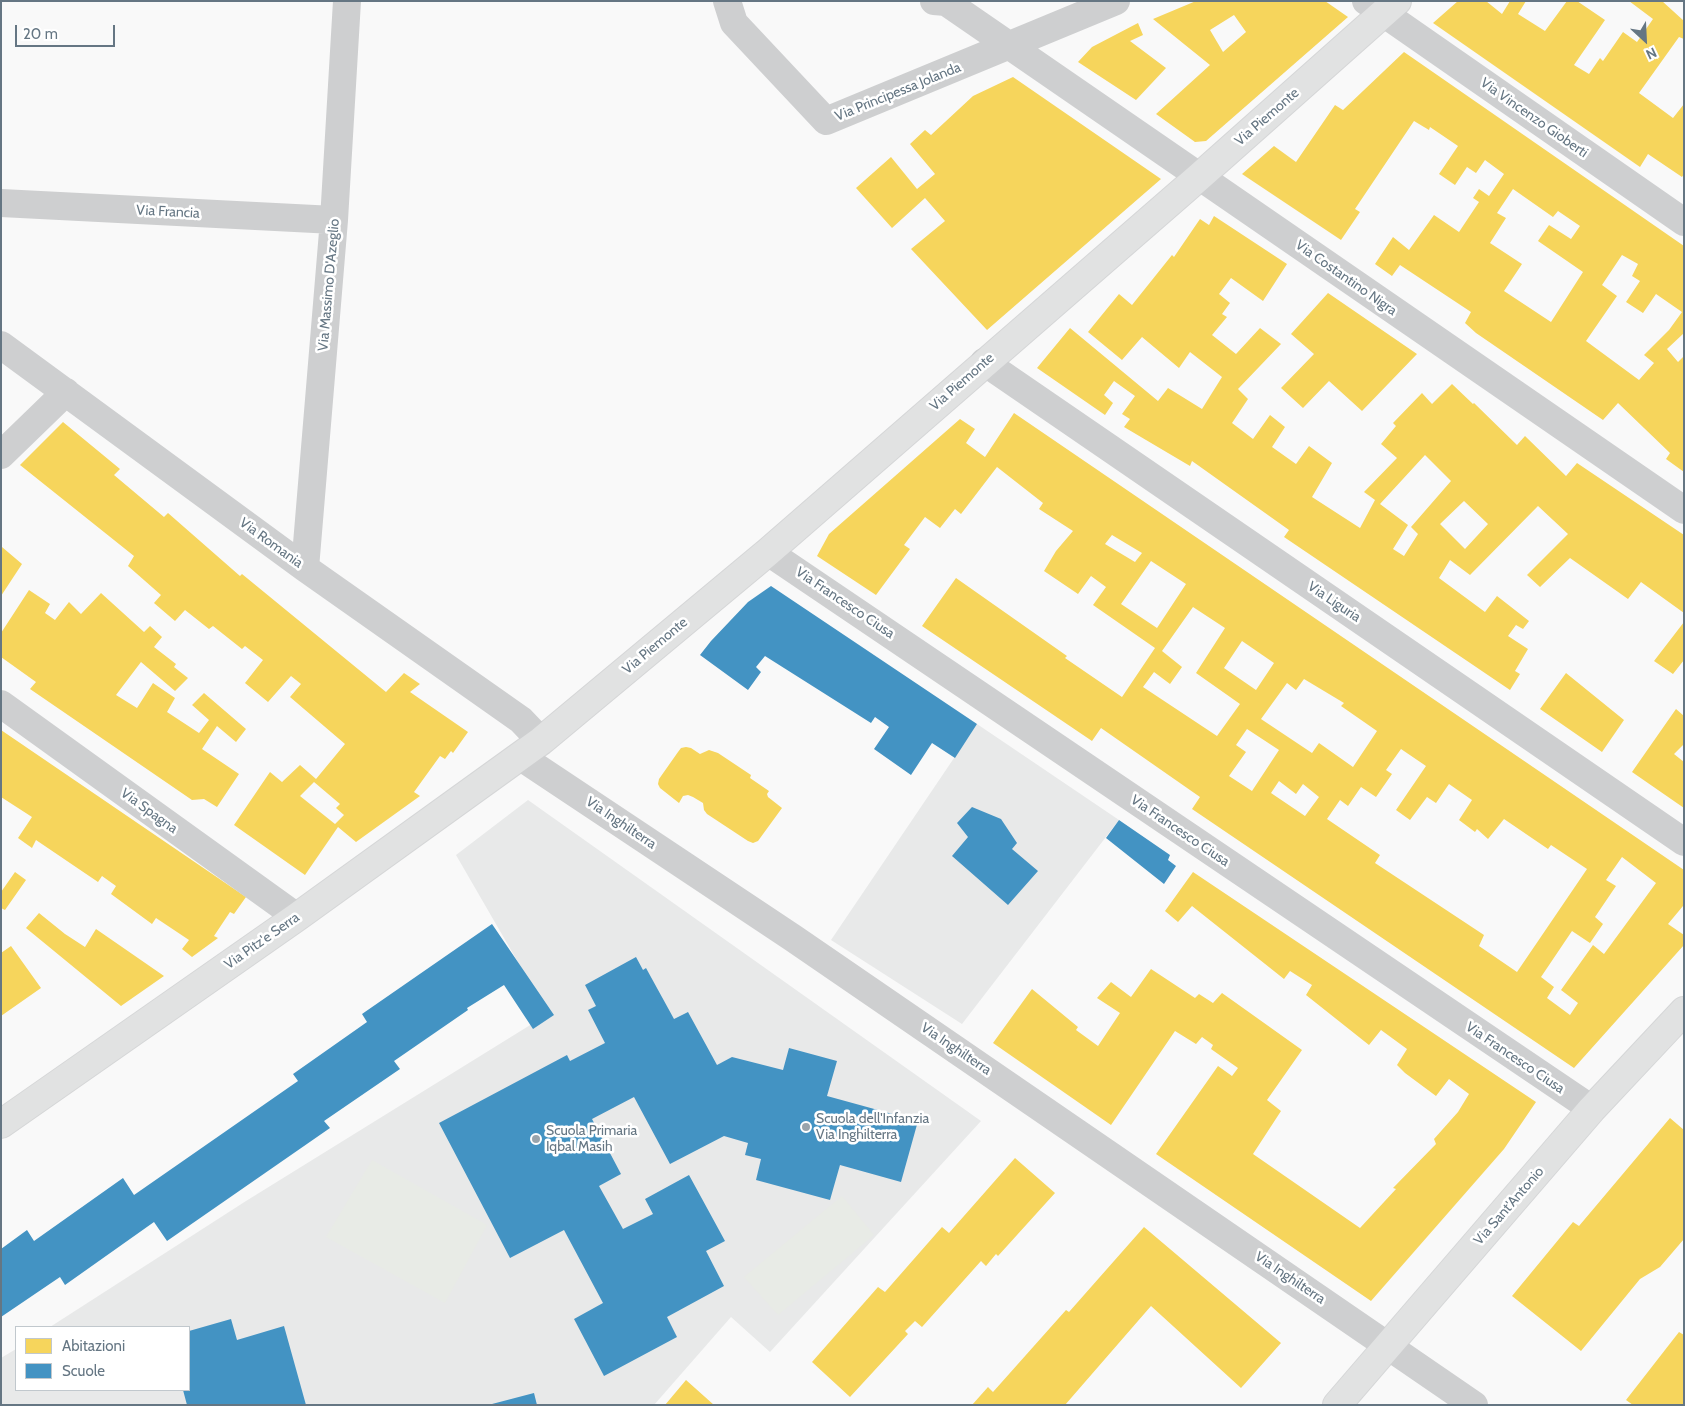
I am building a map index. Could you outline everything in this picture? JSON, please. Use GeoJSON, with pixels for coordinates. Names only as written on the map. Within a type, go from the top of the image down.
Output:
{"type":"FeatureCollection","features":[{"type":"Feature","properties":{"kind":"street","name":"Via Massimo D'Azeglio"},"geometry":{"type":"LineString","coordinates":[[305,568],[334,220],[347,1]]}},
{"type":"Feature","properties":{"kind":"street","name":"Via Principessa Jolanda"},"geometry":{"type":"LineString","coordinates":[[727,1],[734,23],[826,121],[1116,1]]}},
{"type":"Feature","properties":{"kind":"street","name":"Via Costantino Nigra"},"geometry":{"type":"LineString","coordinates":[[934,1],[946,2],[1008,47],[1684,510]]}},
{"type":"Feature","properties":{"kind":"street","name":"Via Piemonte"},"geometry":{"type":"LineString","coordinates":[[531,749],[768,552],[984,362],[1199,177],[1382,6]]}},
{"type":"Feature","properties":{"kind":"street","name":"Via Vincenzo Gioberti"},"geometry":{"type":"LineString","coordinates":[[1382,6],[1684,222]]}},
{"type":"Feature","properties":{"kind":"street","name":"Via Francia"},"geometry":{"type":"LineString","coordinates":[[1,203],[334,220]]}},
{"type":"Feature","properties":{"kind":"street","name":"Via Romania"},"geometry":{"type":"LineString","coordinates":[[1,345],[305,568],[520,720],[531,749]]}},
{"type":"Feature","properties":{"kind":"street","name":"Via Liguria"},"geometry":{"type":"LineString","coordinates":[[984,362],[1684,842]]}},
{"type":"Feature","properties":{"kind":"street"},"geometry":{"type":"LineString","coordinates":[[1,456],[66,392]]}},
{"type":"Feature","properties":{"kind":"street","name":"Via Francesco Ciusa"},"geometry":{"type":"LineString","coordinates":[[768,552],[1592,1109]]}},
{"type":"Feature","properties":{"kind":"street","name":"Via Spagna"},"geometry":{"type":"LineString","coordinates":[[1,704],[297,916]]}},
{"type":"Feature","properties":{"kind":"street","name":"Via Pitz'e Serra"},"geometry":{"type":"LineString","coordinates":[[1,1124],[531,749]]}},
{"type":"Feature","properties":{"kind":"street","name":"Via Inghilterra"},"geometry":{"type":"LineString","coordinates":[[531,749],[793,938],[1474,1405]]}},
{"type":"Feature","properties":{"kind":"street","name":"Via Sant'Antonio"},"geometry":{"type":"LineString","coordinates":[[1337,1405],[1592,1109],[1684,1011]]}},
{"type":"Feature","properties":{"kind":"shaded area"},"geometry":{"type":"Polygon","coordinates":[[[977,724],[1119,820],[962,1024],[831,940],[977,724]]]}},
{"type":"Feature","properties":{"kind":"shaded area"},"geometry":{"type":"Polygon","coordinates":[[[528,800],[981,1121],[770,1352],[731,1317],[654,1405],[1,1405],[1,1358],[15,1350],[15,1391],[190,1391],[190,1326],[52,1326],[246,1201],[548,1014],[456,855],[528,800]]]}},
{"type":"Feature","properties":{"kind":"shaded area"},"geometry":{"type":"Polygon","coordinates":[[[372,1160],[487,1225],[445,1303],[326,1237],[372,1160]]]}},
{"type":"Feature","properties":{"kind":"shaded area"},"geometry":{"type":"Polygon","coordinates":[[[842,1196],[874,1235],[778,1315],[744,1277],[842,1196]]]}},
{"type":"Feature","properties":{"kind":"building: Abitazioni"},"geometry":{"type":"Polygon","coordinates":[[[1196,1],[1325,1],[1348,17],[1206,141],[1195,142],[1156,114],[1210,65],[1153,19],[1196,1]],[[1234,15],[1210,30],[1223,52],[1246,32],[1234,15]]]}},
{"type":"Feature","properties":{"kind":"building: Abitazioni"},"geometry":{"type":"Polygon","coordinates":[[[1458,1],[1486,1],[1502,14],[1510,1],[1526,1],[1518,14],[1545,31],[1567,1],[1577,1],[1605,20],[1574,65],[1589,74],[1600,58],[1603,61],[1623,32],[1637,42],[1653,19],[1629,1],[1662,1],[1684,21],[1684,39],[1679,37],[1639,93],[1673,118],[1684,104],[1684,174],[1682,177],[1648,154],[1640,167],[1433,23],[1458,1]]]}},
{"type":"Feature","properties":{"kind":"building: Abitazioni"},"geometry":{"type":"Polygon","coordinates":[[[1138,23],[1143,35],[1130,41],[1166,68],[1136,100],[1078,62],[1092,47],[1138,23]]]}},
{"type":"Feature","properties":{"kind":"building: Abitazioni"},"geometry":{"type":"Polygon","coordinates":[[[1404,52],[1684,246],[1684,333],[1667,349],[1678,362],[1684,356],[1684,472],[1666,459],[1670,453],[1618,403],[1603,420],[1476,333],[1465,323],[1471,312],[1400,265],[1392,276],[1375,264],[1393,237],[1409,250],[1434,215],[1459,232],[1479,202],[1473,198],[1479,189],[1489,196],[1504,174],[1485,160],[1476,173],[1467,167],[1455,185],[1439,174],[1458,146],[1430,127],[1429,130],[1414,121],[1355,209],[1360,212],[1341,240],[1242,174],[1274,146],[1296,162],[1335,105],[1343,110],[1404,52]],[[1513,189],[1497,213],[1506,218],[1490,243],[1522,264],[1504,291],[1551,322],[1583,272],[1538,241],[1549,225],[1571,239],[1580,226],[1558,211],[1553,217],[1513,189]],[[1622,255],[1602,285],[1617,296],[1586,341],[1639,380],[1654,363],[1644,355],[1669,330],[1682,312],[1656,294],[1643,313],[1626,302],[1640,281],[1632,276],[1638,264],[1622,255]]]}},
{"type":"Feature","properties":{"kind":"building: Abitazioni"},"geometry":{"type":"Polygon","coordinates":[[[1013,77],[1161,179],[987,330],[911,249],[945,221],[925,198],[892,228],[856,188],[891,157],[917,189],[935,174],[910,144],[925,130],[931,135],[973,96],[1013,77]]]}},
{"type":"Feature","properties":{"kind":"building: Abitazioni"},"geometry":{"type":"Polygon","coordinates":[[[1214,216],[1287,264],[1263,301],[1231,278],[1219,294],[1230,303],[1222,314],[1227,317],[1212,335],[1236,354],[1260,328],[1281,344],[1238,389],[1248,399],[1232,423],[1253,439],[1270,415],[1285,427],[1272,447],[1296,464],[1309,446],[1332,463],[1312,497],[1360,528],[1375,500],[1364,492],[1397,458],[1381,444],[1396,426],[1393,423],[1422,393],[1432,404],[1452,384],[1517,445],[1525,436],[1566,476],[1577,463],[1684,535],[1684,613],[1641,582],[1628,599],[1570,558],[1540,587],[1527,575],[1568,534],[1538,506],[1470,575],[1450,560],[1439,578],[1485,612],[1497,596],[1529,621],[1523,629],[1516,625],[1508,636],[1528,649],[1515,671],[1520,674],[1510,690],[1284,537],[1289,530],[1192,461],[1190,466],[1124,427],[1130,419],[1122,414],[1135,396],[1114,381],[1104,395],[1113,403],[1105,415],[1037,368],[1070,328],[1158,401],[1168,388],[1202,409],[1222,377],[1190,352],[1179,368],[1142,337],[1122,360],[1088,332],[1119,294],[1132,305],[1172,255],[1174,257],[1200,219],[1209,225],[1214,216]],[[1425,455],[1380,504],[1408,525],[1393,549],[1404,556],[1418,534],[1411,527],[1451,481],[1425,455]],[[1464,501],[1440,524],[1465,549],[1488,524],[1464,501]]]}},
{"type":"Feature","properties":{"kind":"building: Abitazioni"},"geometry":{"type":"Polygon","coordinates":[[[1328,293],[1417,354],[1362,411],[1329,381],[1303,408],[1281,388],[1314,354],[1291,334],[1328,293]]]}},
{"type":"Feature","properties":{"kind":"building: Abitazioni"},"geometry":{"type":"Polygon","coordinates":[[[1014,413],[1684,870],[1684,907],[1668,924],[1684,935],[1684,945],[1574,1068],[1192,809],[1200,797],[1101,728],[1092,741],[922,626],[956,578],[1067,656],[1065,658],[1122,697],[1155,648],[1093,605],[1106,587],[1091,576],[1078,594],[1044,571],[1056,551],[1073,531],[1039,509],[1043,503],[997,467],[961,514],[955,509],[940,528],[925,517],[904,545],[910,549],[876,595],[817,556],[829,534],[960,419],[975,429],[966,443],[985,457],[1014,413]],[[1112,535],[1105,544],[1135,562],[1142,553],[1112,535]],[[1151,561],[1121,604],[1157,628],[1186,584],[1151,561]],[[1193,607],[1162,651],[1182,667],[1170,684],[1154,672],[1143,687],[1217,736],[1240,704],[1196,673],[1225,628],[1193,607]],[[1242,641],[1224,668],[1256,690],[1274,663],[1242,641]],[[1304,679],[1296,690],[1287,683],[1261,719],[1312,753],[1319,743],[1353,767],[1377,731],[1341,706],[1344,703],[1304,679]],[[1247,729],[1236,745],[1246,752],[1229,776],[1252,791],[1279,750],[1247,729]],[[1401,749],[1386,770],[1392,774],[1376,797],[1361,787],[1348,806],[1340,800],[1327,819],[1380,855],[1375,863],[1484,935],[1479,946],[1517,972],[1587,869],[1551,845],[1548,849],[1504,819],[1488,839],[1477,829],[1475,832],[1459,820],[1472,800],[1449,784],[1436,803],[1427,797],[1410,820],[1396,810],[1426,766],[1401,749]],[[1279,781],[1271,793],[1305,816],[1319,797],[1303,784],[1296,794],[1279,781]],[[1622,857],[1606,880],[1616,886],[1595,917],[1603,924],[1590,943],[1572,931],[1541,977],[1554,987],[1547,998],[1570,1015],[1578,1003],[1561,990],[1593,945],[1604,954],[1656,883],[1622,857]]]}},
{"type":"Feature","properties":{"kind":"building: Abitazioni"},"geometry":{"type":"Polygon","coordinates":[[[63,422],[120,469],[114,475],[164,517],[168,513],[240,576],[242,574],[386,692],[404,673],[420,684],[410,692],[468,732],[453,753],[451,751],[445,759],[440,756],[414,792],[420,796],[356,842],[338,827],[305,875],[234,825],[270,772],[282,782],[300,765],[316,779],[345,744],[290,697],[301,684],[291,676],[268,702],[245,683],[263,660],[245,646],[242,649],[213,626],[209,629],[185,610],[175,621],[154,603],[161,595],[128,566],[134,556],[20,465],[63,422]],[[314,782],[300,796],[335,824],[344,815],[336,808],[340,804],[314,782]]]}},
{"type":"Feature","properties":{"kind":"building: Abitazioni"},"geometry":{"type":"Polygon","coordinates":[[[1,548],[22,564],[1,596],[1,548]]]}},
{"type":"Feature","properties":{"kind":"building: Abitazioni"},"geometry":{"type":"Polygon","coordinates":[[[29,590],[50,604],[45,613],[55,620],[69,602],[81,614],[101,593],[144,632],[150,626],[162,637],[154,647],[176,664],[174,667],[188,678],[175,691],[141,662],[116,695],[137,708],[153,683],[175,698],[167,712],[199,733],[209,720],[192,705],[204,693],[246,729],[236,742],[217,726],[202,749],[239,774],[217,807],[204,799],[192,800],[30,689],[36,682],[1,657],[1,633],[29,590]]]}},
{"type":"Feature","properties":{"kind":"building: Abitazioni"},"geometry":{"type":"Polygon","coordinates":[[[1684,622],[1684,660],[1673,674],[1654,661],[1684,622]]]}},
{"type":"Feature","properties":{"kind":"building: Abitazioni"},"geometry":{"type":"Polygon","coordinates":[[[1566,673],[1624,720],[1602,752],[1540,709],[1566,673]]]}},
{"type":"Feature","properties":{"kind":"building: Abitazioni"},"geometry":{"type":"Polygon","coordinates":[[[1676,709],[1684,716],[1684,744],[1674,754],[1684,762],[1684,808],[1632,772],[1676,709]]]}},
{"type":"Feature","properties":{"kind":"building: Abitazioni"},"geometry":{"type":"Polygon","coordinates":[[[1,730],[246,897],[234,914],[230,912],[214,936],[218,938],[192,957],[182,949],[189,940],[156,918],[152,924],[111,894],[116,886],[102,876],[98,882],[36,840],[32,848],[18,838],[32,817],[1,797],[1,730]]]}},
{"type":"Feature","properties":{"kind":"building: Abitazioni"},"geometry":{"type":"Polygon","coordinates":[[[686,747],[700,754],[709,750],[718,753],[751,775],[750,778],[769,791],[768,797],[782,808],[758,841],[753,843],[748,841],[707,814],[703,803],[693,797],[683,796],[679,803],[660,788],[658,784],[659,779],[681,748],[686,747]]]}},
{"type":"Feature","properties":{"kind":"building: Abitazioni"},"geometry":{"type":"Polygon","coordinates":[[[15,872],[26,880],[5,910],[1,908],[1,892],[15,872]]]}},
{"type":"Feature","properties":{"kind":"building: Abitazioni"},"geometry":{"type":"Polygon","coordinates":[[[1193,872],[1536,1102],[1504,1149],[1371,1301],[1156,1154],[1218,1066],[1232,1076],[1238,1068],[1211,1049],[1213,1045],[1202,1037],[1196,1044],[1175,1031],[1111,1125],[993,1043],[1032,989],[1078,1027],[1076,1030],[1098,1046],[1120,1013],[1097,998],[1111,982],[1131,997],[1151,969],[1195,998],[1199,994],[1213,1003],[1222,993],[1302,1050],[1267,1100],[1281,1111],[1253,1154],[1360,1228],[1396,1189],[1393,1188],[1436,1144],[1434,1139],[1458,1112],[1469,1094],[1449,1079],[1436,1096],[1397,1065],[1407,1049],[1381,1030],[1369,1045],[1306,995],[1312,985],[1290,971],[1284,979],[1192,906],[1178,922],[1165,911],[1193,872]]]}},
{"type":"Feature","properties":{"kind":"building: Abitazioni"},"geometry":{"type":"Polygon","coordinates":[[[39,913],[85,947],[96,929],[164,976],[121,1006],[26,928],[39,913]]]}},
{"type":"Feature","properties":{"kind":"building: Abitazioni"},"geometry":{"type":"Polygon","coordinates":[[[11,946],[41,988],[1,1016],[1,953],[11,946]]]}},
{"type":"Feature","properties":{"kind":"building: Abitazioni"},"geometry":{"type":"Polygon","coordinates":[[[1670,1118],[1684,1130],[1684,1239],[1660,1267],[1640,1279],[1581,1351],[1512,1296],[1573,1222],[1579,1226],[1670,1118]]]}},
{"type":"Feature","properties":{"kind":"building: Abitazioni"},"geometry":{"type":"Polygon","coordinates":[[[1015,1158],[1055,1193],[998,1256],[996,1254],[986,1266],[981,1261],[922,1327],[915,1321],[905,1331],[908,1334],[850,1397],[812,1362],[878,1287],[885,1292],[942,1227],[949,1233],[1015,1158]]]}},
{"type":"Feature","properties":{"kind":"building: Abitazioni"},"geometry":{"type":"Polygon","coordinates":[[[1144,1227],[1281,1343],[1241,1388],[1151,1306],[1065,1405],[972,1405],[988,1387],[993,1392],[1066,1310],[1069,1312],[1144,1227]]]}},
{"type":"Feature","properties":{"kind":"building: Abitazioni"},"geometry":{"type":"Polygon","coordinates":[[[1679,1332],[1684,1335],[1684,1405],[1633,1405],[1626,1400],[1679,1332]]]}},
{"type":"Feature","properties":{"kind":"building: Abitazioni"},"geometry":{"type":"Polygon","coordinates":[[[686,1380],[714,1405],[665,1405],[686,1380]]]}},
{"type":"Feature","properties":{"kind":"building: Scuole"},"geometry":{"type":"Polygon","coordinates":[[[771,586],[977,724],[955,758],[932,743],[911,775],[874,749],[889,727],[875,717],[871,723],[765,656],[756,667],[761,672],[748,690],[700,655],[748,602],[771,586]]]}},
{"type":"Feature","properties":{"kind":"building: Scuole"},"geometry":{"type":"Polygon","coordinates":[[[972,807],[1001,819],[1017,843],[1012,849],[1038,871],[1008,905],[952,856],[968,837],[957,823],[972,807]]]}},
{"type":"Feature","properties":{"kind":"building: Scuole"},"geometry":{"type":"Polygon","coordinates":[[[1119,820],[1170,855],[1168,860],[1176,866],[1164,884],[1106,838],[1119,820]]]}},
{"type":"Feature","properties":{"kind":"building: Scuole"},"geometry":{"type":"Polygon","coordinates":[[[492,924],[554,1015],[533,1029],[504,985],[467,1008],[468,1010],[394,1061],[400,1069],[324,1121],[330,1128],[167,1241],[154,1222],[65,1285],[60,1277],[1,1317],[1,1249],[27,1230],[34,1241],[123,1178],[134,1195],[298,1081],[293,1074],[367,1022],[362,1014],[492,924]]]}},
{"type":"Feature","properties":{"kind":"building: Scuole"},"geometry":{"type":"Polygon","coordinates":[[[636,957],[643,970],[646,968],[674,1019],[688,1012],[717,1065],[732,1057],[783,1070],[789,1048],[837,1061],[827,1096],[918,1121],[901,1182],[840,1165],[830,1200],[756,1180],[761,1159],[745,1155],[748,1143],[724,1136],[670,1164],[634,1097],[592,1119],[621,1174],[599,1186],[623,1229],[653,1214],[645,1199],[689,1175],[725,1241],[706,1251],[724,1286],[667,1317],[677,1337],[604,1376],[574,1319],[603,1303],[564,1230],[510,1258],[439,1123],[567,1055],[570,1061],[605,1043],[588,1010],[596,1006],[585,985],[636,957]]]}},
{"type":"Feature","properties":{"kind":"building: Scuole"},"geometry":{"type":"Polygon","coordinates":[[[231,1319],[237,1340],[284,1326],[306,1405],[187,1405],[183,1391],[190,1391],[190,1331],[231,1319]]]}},
{"type":"Feature","properties":{"kind":"building: Scuole"},"geometry":{"type":"Polygon","coordinates":[[[534,1393],[537,1405],[492,1405],[492,1404],[534,1393]]]}},
{"type":"Feature","properties":{"kind":"place","name":"Scuola dell'Infanzia Via Inghilterra"},"geometry":{"type":"Point","coordinates":[806,1127]}},
{"type":"Feature","properties":{"kind":"place","name":"Scuola Primaria Iqbal Masih"},"geometry":{"type":"Point","coordinates":[536,1139]}}]}
